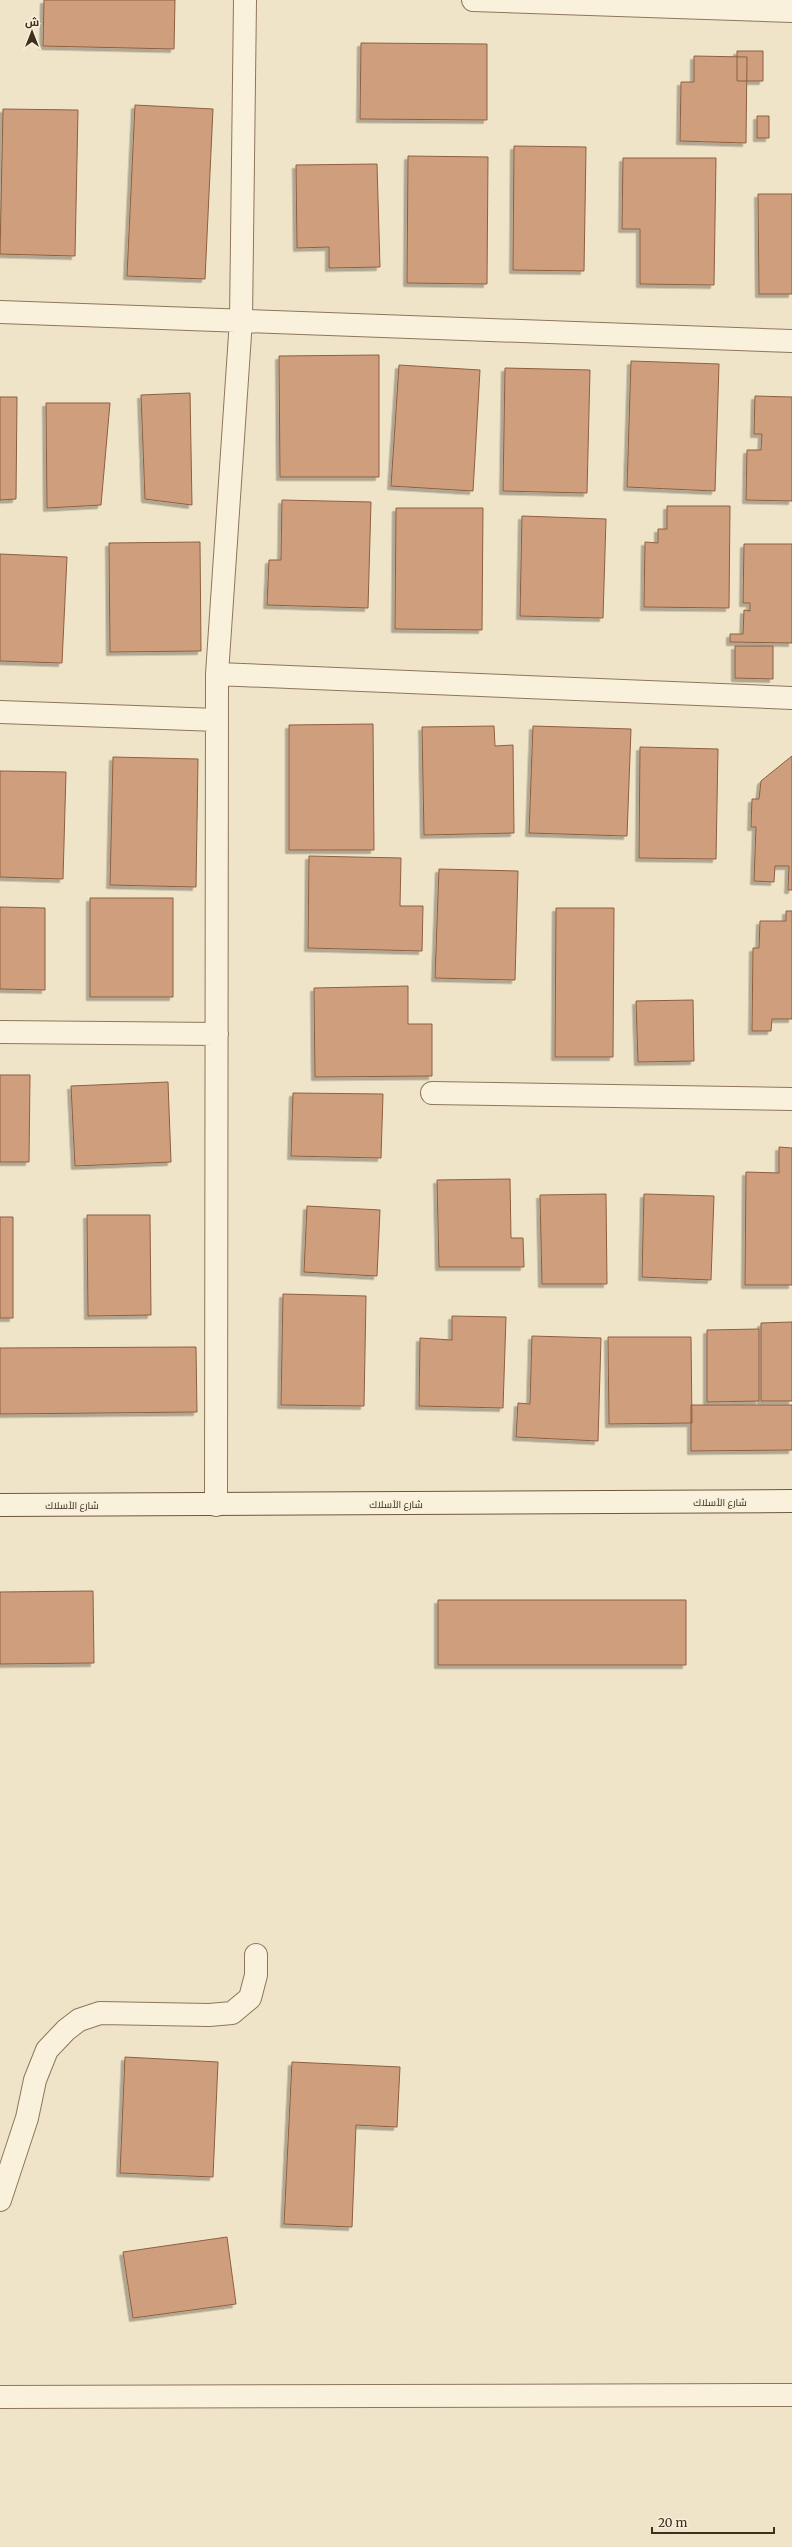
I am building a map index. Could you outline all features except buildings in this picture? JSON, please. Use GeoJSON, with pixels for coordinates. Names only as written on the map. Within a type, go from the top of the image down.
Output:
{"type":"FeatureCollection","features":[{"type":"Feature","properties":{"kind":"street"},"geometry":{"type":"LineString","coordinates":[[216,1505],[217,674],[241,320],[245,0]]}},
{"type":"Feature","properties":{"kind":"street"},"geometry":{"type":"LineString","coordinates":[[472,0],[792,11]]}},
{"type":"Feature","properties":{"kind":"street"},"geometry":{"type":"LineString","coordinates":[[0,312],[792,341]]}},
{"type":"Feature","properties":{"kind":"street"},"geometry":{"type":"LineString","coordinates":[[217,674],[792,698]]}},
{"type":"Feature","properties":{"kind":"street"},"geometry":{"type":"LineString","coordinates":[[0,712],[217,720]]}},
{"type":"Feature","properties":{"kind":"street"},"geometry":{"type":"LineString","coordinates":[[0,1032],[217,1034]]}},
{"type":"Feature","properties":{"kind":"street"},"geometry":{"type":"LineString","coordinates":[[432,1093],[792,1099]]}},
{"type":"Feature","properties":{"kind":"street","name":"شارع الأسلاك"},"geometry":{"type":"LineString","coordinates":[[0,1505],[792,1502]]}},
{"type":"Feature","properties":{"kind":"street"},"geometry":{"type":"LineString","coordinates":[[0,2200],[27,2118],[35,2080],[47,2050],[66,2030],[79,2020],[100,2014],[209,2016],[232,2013],[250,1998],[256,1975],[256,1955]]}},
{"type":"Feature","properties":{"kind":"street"},"geometry":{"type":"LineString","coordinates":[[0,2397],[792,2395]]}}]}
